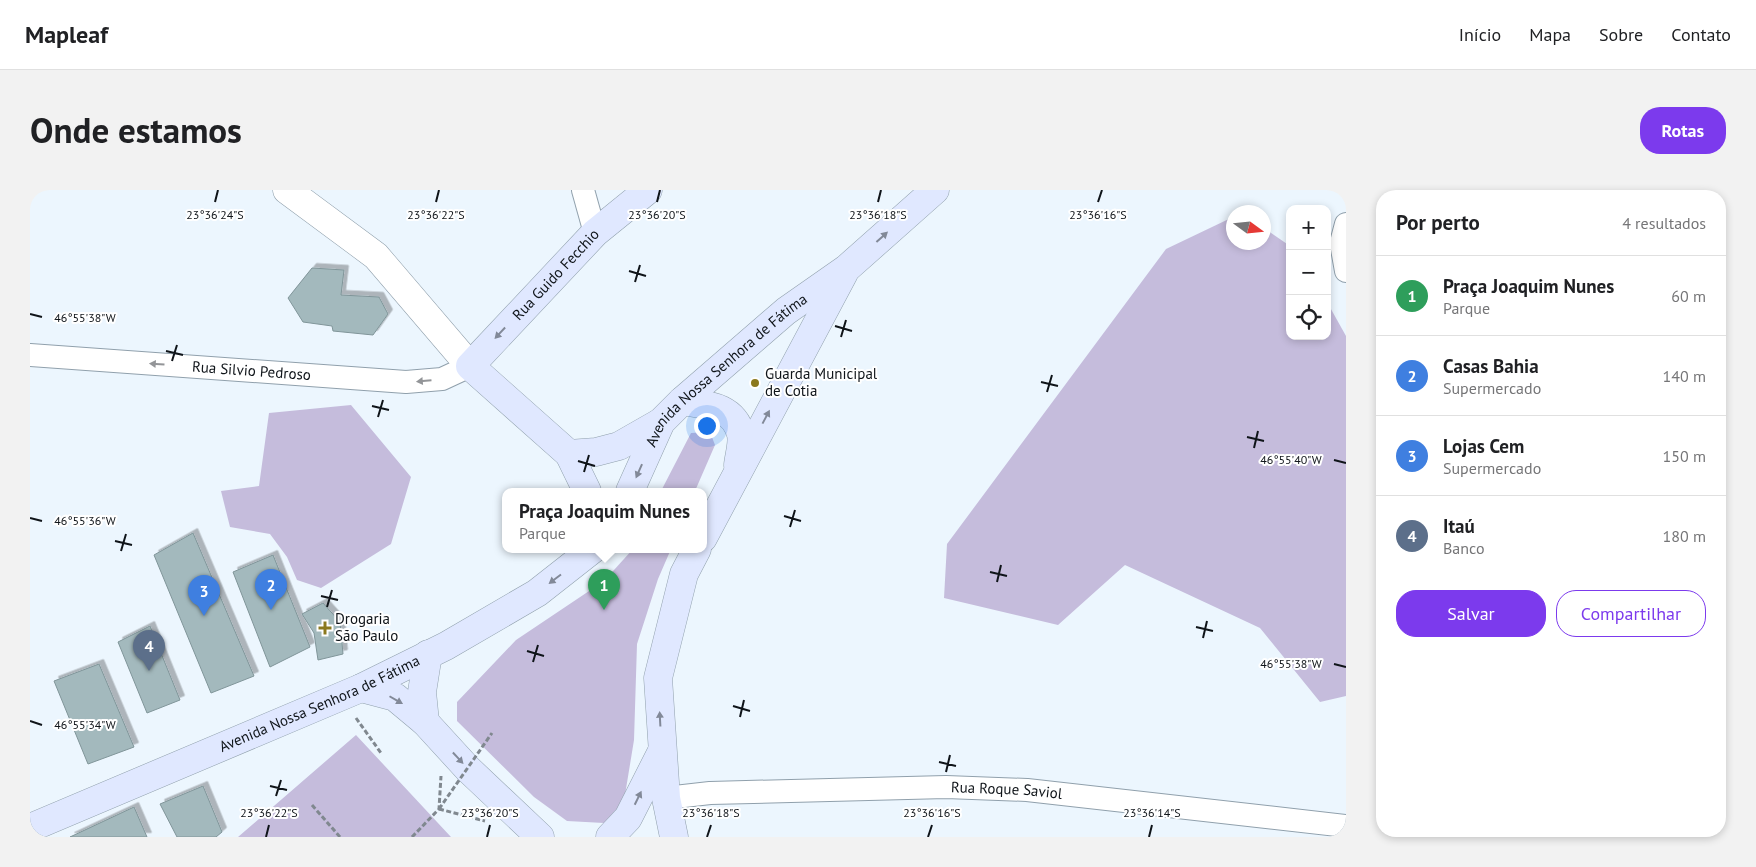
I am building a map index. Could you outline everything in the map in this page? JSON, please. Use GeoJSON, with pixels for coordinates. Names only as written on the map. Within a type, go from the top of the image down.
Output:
{"type":"FeatureCollection","features":[{"type":"Feature","properties":{"kind":"main road","name":"Rua Guido Fecchio"},"geometry":{"type":"LineString","coordinates":[[470,366],[595,233],[648,190]]}},
{"type":"Feature","properties":{"kind":"main road"},"geometry":{"type":"LineString","coordinates":[[707,530],[846,269],[935,190]]}},
{"type":"Feature","properties":{"kind":"main road","name":"Avenida Nossa Senhora de Fátima"},"geometry":{"type":"LineString","coordinates":[[631,488],[661,422],[682,401],[786,311],[846,269]]}},
{"type":"Feature","properties":{"kind":"main road"},"geometry":{"type":"LineString","coordinates":[[470,366],[569,454],[586,488]]}},
{"type":"Feature","properties":{"kind":"main road"},"geometry":{"type":"LineString","coordinates":[[682,401],[713,406],[732,415],[742,435],[737,472]]}},
{"type":"Feature","properties":{"kind":"main road"},"geometry":{"type":"LineString","coordinates":[[569,454],[596,452],[619,446],[661,422]]}},
{"type":"Feature","properties":{"kind":"main road","name":"Avenida Nossa Senhora de Fátima"},"geometry":{"type":"LineString","coordinates":[[30,828],[361,688],[428,654],[537,593],[588,553]]}},
{"type":"Feature","properties":{"kind":"main road"},"geometry":{"type":"LineString","coordinates":[[674,837],[666,798],[658,678],[684,574],[695,553]]}},
{"type":"Feature","properties":{"kind":"main road"},"geometry":{"type":"LineString","coordinates":[[425,722],[422,692],[428,654]]}},
{"type":"Feature","properties":{"kind":"main road"},"geometry":{"type":"LineString","coordinates":[[361,688],[395,697],[425,722],[468,768],[540,837]]}},
{"type":"Feature","properties":{"kind":"main road"},"geometry":{"type":"LineString","coordinates":[[610,837],[628,818],[662,750]]}},
{"type":"Feature","properties":{"kind":"street"},"geometry":{"type":"LineString","coordinates":[[287,190],[376,256],[470,366]]}},
{"type":"Feature","properties":{"kind":"street"},"geometry":{"type":"LineString","coordinates":[[583,190],[595,233]]}},
{"type":"Feature","properties":{"kind":"street"},"geometry":{"type":"LineString","coordinates":[[1346,224],[1341,243],[1346,271]]}},
{"type":"Feature","properties":{"kind":"street","name":"Rua Silvio Pedroso"},"geometry":{"type":"LineString","coordinates":[[30,355],[406,382],[442,379],[470,366]]}},
{"type":"Feature","properties":{"kind":"street","name":"Rua Roque Saviol"},"geometry":{"type":"LineString","coordinates":[[666,798],[710,793],[946,787],[1027,790],[1346,826]]}},
{"type":"Feature","properties":{"kind":"path"},"geometry":{"type":"LineString","coordinates":[[353,714],[381,754]]}},
{"type":"Feature","properties":{"kind":"path"},"geometry":{"type":"LineString","coordinates":[[412,837],[439,809],[492,733]]}},
{"type":"Feature","properties":{"kind":"path"},"geometry":{"type":"LineString","coordinates":[[312,806],[340,837]]}},
{"type":"Feature","properties":{"kind":"shaded area"},"geometry":{"type":"Polygon","coordinates":[[[1226,220],[1226,250],[1271,250],[1271,233],[1286,243],[1286,340],[1331,340],[1331,309],[1346,336],[1346,696],[1320,702],[1260,628],[1125,565],[1058,625],[944,598],[947,544],[1166,249],[1226,220]]]}},
{"type":"Feature","properties":{"kind":"shaded area"},"geometry":{"type":"Polygon","coordinates":[[[351,405],[411,477],[391,544],[321,588],[297,580],[287,557],[270,534],[230,527],[221,491],[259,486],[269,413],[351,405]]]}},
{"type":"Feature","properties":{"kind":"shaded area"},"geometry":{"type":"Polygon","coordinates":[[[710,432],[715,445],[696,488],[663,488],[691,433],[710,432]]]}},
{"type":"Feature","properties":{"kind":"shaded area"},"geometry":{"type":"Polygon","coordinates":[[[629,553],[669,553],[658,579],[637,644],[634,740],[624,801],[604,823],[567,821],[534,797],[457,721],[457,702],[516,640],[604,581],[629,553]]]}},
{"type":"Feature","properties":{"kind":"shaded area"},"geometry":{"type":"Polygon","coordinates":[[[356,735],[451,837],[238,837],[356,735]]]}},
{"type":"Feature","properties":{"kind":"building"},"geometry":{"type":"Polygon","coordinates":[[[312,268],[344,270],[341,295],[379,297],[388,314],[373,335],[333,331],[332,326],[303,322],[288,298],[312,268]]]}},
{"type":"Feature","properties":{"kind":"building"},"geometry":{"type":"Polygon","coordinates":[[[193,533],[254,676],[211,693],[154,555],[193,533]]]}},
{"type":"Feature","properties":{"kind":"building"},"geometry":{"type":"Polygon","coordinates":[[[273,555],[310,647],[270,667],[233,572],[273,555]]]}},
{"type":"Feature","properties":{"kind":"building","name":"Drogaria São Paulo"},"geometry":{"type":"Polygon","coordinates":[[[323,603],[340,622],[343,654],[318,660],[314,633],[302,614],[323,603]]]}},
{"type":"Feature","properties":{"kind":"building"},"geometry":{"type":"Polygon","coordinates":[[[150,626],[180,700],[147,713],[118,642],[150,626]]]}},
{"type":"Feature","properties":{"kind":"building"},"geometry":{"type":"Polygon","coordinates":[[[99,664],[134,747],[88,764],[54,681],[99,664]]]}},
{"type":"Feature","properties":{"kind":"building"},"geometry":{"type":"Polygon","coordinates":[[[203,786],[222,832],[216,837],[177,837],[160,804],[203,786]]]}},
{"type":"Feature","properties":{"kind":"building"},"geometry":{"type":"Polygon","coordinates":[[[134,807],[147,837],[70,837],[134,807]]]}},
{"type":"Feature","properties":{"kind":"place","name":"Guarda Municipal de Cotia"},"geometry":{"type":"Point","coordinates":[755,383]}},
{"type":"Feature","properties":{"kind":"place","name":"Casas Bahia"},"geometry":{"type":"Point","coordinates":[271,610]}},
{"type":"Feature","properties":{"kind":"place","name":"Praça Joaquim Nunes"},"geometry":{"type":"Point","coordinates":[604,610]}},
{"type":"Feature","properties":{"kind":"place","name":"Lojas Cem"},"geometry":{"type":"Point","coordinates":[204,616]}},
{"type":"Feature","properties":{"kind":"place","name":"Drogaria São Paulo"},"geometry":{"type":"Point","coordinates":[325,628]}},
{"type":"Feature","properties":{"kind":"place","name":"Itaú"},"geometry":{"type":"Point","coordinates":[149,671]}}]}
